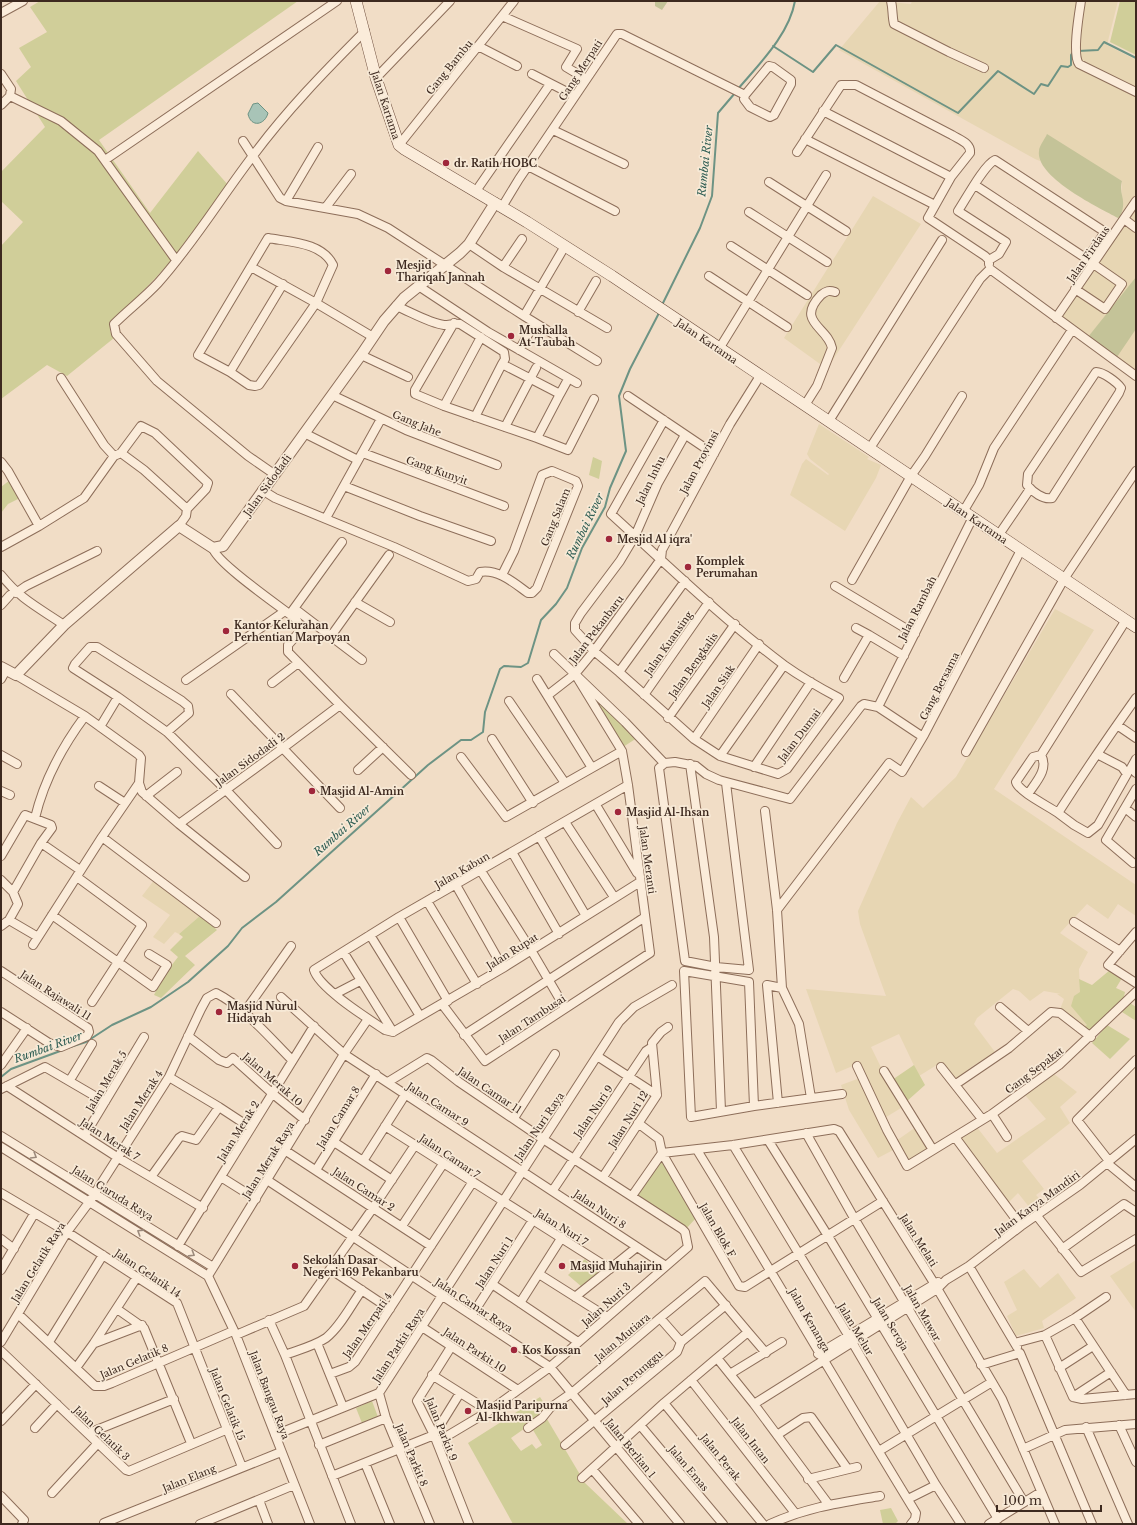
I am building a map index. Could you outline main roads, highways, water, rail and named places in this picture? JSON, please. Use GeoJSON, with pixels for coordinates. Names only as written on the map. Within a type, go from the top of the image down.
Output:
{"type":"FeatureCollection","features":[{"type":"Feature","properties":{"kind":"main road","name":"Jalan Kartama"},"geometry":{"type":"LineString","coordinates":[[356,1],[376,78],[399,145],[565,246],[870,448],[998,536],[1136,627]]}},
{"type":"Feature","properties":{"kind":"waterway","name":"Rumbai River"},"geometry":{"type":"LineString","coordinates":[[738,89],[764,59],[780,37],[787,26],[795,1]]}},
{"type":"Feature","properties":{"kind":"waterway"},"geometry":{"type":"LineString","coordinates":[[1078,51],[1098,50],[1104,42],[1136,58]]}},
{"type":"Feature","properties":{"kind":"waterway"},"geometry":{"type":"LineString","coordinates":[[773,46],[813,72],[836,45],[958,113],[998,71],[1034,94],[1041,84],[1048,86],[1061,66],[1068,67],[1071,65],[1071,55],[1073,52]]}},
{"type":"Feature","properties":{"kind":"waterway","name":"Rumbai River"},"geometry":{"type":"LineString","coordinates":[[662,305],[700,228],[712,196],[718,113],[735,93]]}},
{"type":"Feature","properties":{"kind":"waterway","name":"Rumbai River"},"geometry":{"type":"LineString","coordinates":[[67,1048],[86,1042],[112,1025],[151,1007],[188,982],[228,946],[242,928],[276,902],[428,765],[461,740],[471,740],[483,732],[485,712],[500,669],[504,666],[521,667],[528,663],[541,620],[556,604],[567,588],[582,548],[605,507],[610,488],[626,451],[619,396],[630,369],[659,313]]}},
{"type":"Feature","properties":{"kind":"waterway","name":"Rumbai River"},"geometry":{"type":"LineString","coordinates":[[1,1077],[11,1069],[63,1050]]}},
{"type":"Feature","properties":{"kind":"place","name":"dr. Ratih HOBC"},"geometry":{"type":"Point","coordinates":[446,163]}},
{"type":"Feature","properties":{"kind":"place","name":"Mesjid Thariqah Jannah"},"geometry":{"type":"Point","coordinates":[388,271]}},
{"type":"Feature","properties":{"kind":"place","name":"Mushalla At-Taubah"},"geometry":{"type":"Point","coordinates":[511,336]}},
{"type":"Feature","properties":{"kind":"place","name":"Mesjid Al iqra'"},"geometry":{"type":"Point","coordinates":[609,539]}},
{"type":"Feature","properties":{"kind":"place","name":"Komplek Perumahan"},"geometry":{"type":"Point","coordinates":[688,567]}},
{"type":"Feature","properties":{"kind":"place","name":"Kantor Kelurahan Perhentian Marpoyan"},"geometry":{"type":"Point","coordinates":[226,631]}},
{"type":"Feature","properties":{"kind":"place","name":"Masjid Al-Amin"},"geometry":{"type":"Point","coordinates":[312,791]}},
{"type":"Feature","properties":{"kind":"place","name":"Masjid Al-Ihsan"},"geometry":{"type":"Point","coordinates":[618,812]}},
{"type":"Feature","properties":{"kind":"place","name":"Masjid Nurul Hidayah"},"geometry":{"type":"Point","coordinates":[219,1012]}},
{"type":"Feature","properties":{"kind":"place","name":"Sekolah Dasar Negeri 169 Pekanbaru"},"geometry":{"type":"Point","coordinates":[295,1266]}},
{"type":"Feature","properties":{"kind":"place","name":"Masjid Muhajirin"},"geometry":{"type":"Point","coordinates":[562,1266]}},
{"type":"Feature","properties":{"kind":"place","name":"Kos Kossan"},"geometry":{"type":"Point","coordinates":[514,1350]}},
{"type":"Feature","properties":{"kind":"place","name":"Masjid Paripurna Al-Ikhwan"},"geometry":{"type":"Point","coordinates":[468,1411]}}]}
